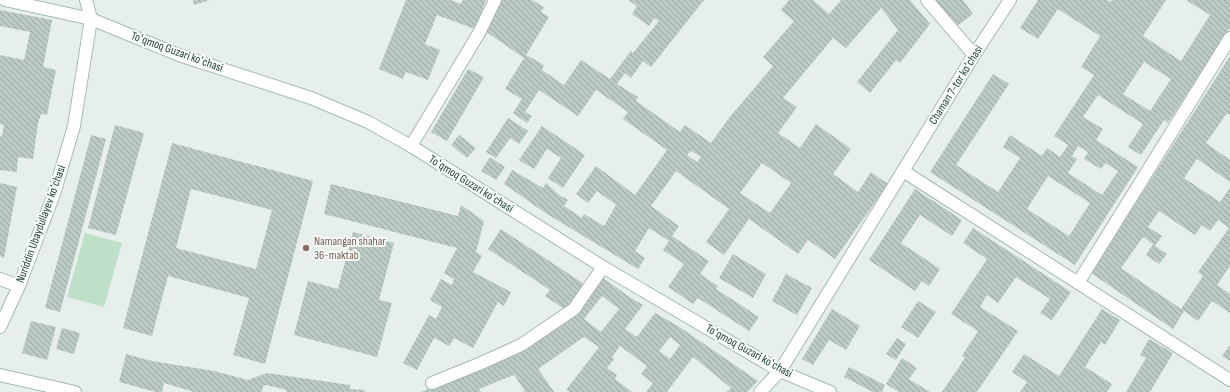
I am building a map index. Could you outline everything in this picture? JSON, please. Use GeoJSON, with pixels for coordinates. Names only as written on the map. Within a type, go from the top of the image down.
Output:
{"type":"FeatureCollection","features":[{"type":"Feature","properties":{"kind":"street","name":"Toʻqmoq Guzari koʻchasi"},"geometry":{"type":"LineString","coordinates":[[5,0],[92,19],[179,55],[311,98],[368,122],[411,146],[603,266],[780,371],[830,392]]}},
{"type":"Feature","properties":{"kind":"street","name":"Nuriddin Ubaydullayev koʻchasi"},"geometry":{"type":"LineString","coordinates":[[0,327],[19,286],[54,194],[74,126],[92,19],[86,0]]}},
{"type":"Feature","properties":{"kind":"street"},"geometry":{"type":"LineString","coordinates":[[411,146],[479,34],[495,0]]}},
{"type":"Feature","properties":{"kind":"street"},"geometry":{"type":"LineString","coordinates":[[927,0],[974,55]]}},
{"type":"Feature","properties":{"kind":"street","name":"Chaman 7-tor koʻchasi"},"geometry":{"type":"LineString","coordinates":[[760,392],[780,371],[974,55],[1010,0]]}},
{"type":"Feature","properties":{"kind":"street"},"geometry":{"type":"LineString","coordinates":[[1078,283],[1230,38]]}},
{"type":"Feature","properties":{"kind":"street"},"geometry":{"type":"LineString","coordinates":[[903,171],[1230,380]]}},
{"type":"Feature","properties":{"kind":"street"},"geometry":{"type":"LineString","coordinates":[[432,383],[521,345],[574,309],[603,266]]}},
{"type":"Feature","properties":{"kind":"street"},"geometry":{"type":"LineString","coordinates":[[0,279],[19,286]]}},
{"type":"Feature","properties":{"kind":"street"},"geometry":{"type":"LineString","coordinates":[[0,375],[75,392]]}},
{"type":"Feature","properties":{"kind":"green space"},"geometry":{"type":"Polygon","coordinates":[[[85,233],[122,243],[104,307],[67,297],[85,233]]]}},
{"type":"Feature","properties":{"kind":"building"},"geometry":{"type":"Polygon","coordinates":[[[193,0],[210,0],[194,5],[193,0]]]}},
{"type":"Feature","properties":{"kind":"building"},"geometry":{"type":"Polygon","coordinates":[[[406,0],[451,0],[461,4],[463,0],[486,0],[475,29],[437,15],[425,44],[440,50],[428,80],[406,72],[403,79],[379,69],[406,0]]]}},
{"type":"Feature","properties":{"kind":"building"},"geometry":{"type":"Polygon","coordinates":[[[498,0],[532,0],[544,7],[541,12],[549,17],[526,55],[544,65],[542,70],[564,85],[581,60],[610,79],[631,51],[633,53],[659,21],[654,18],[649,26],[632,14],[637,6],[628,0],[704,0],[651,67],[643,61],[631,78],[625,73],[617,84],[638,97],[636,101],[680,132],[685,125],[711,143],[729,118],[773,66],[763,57],[794,21],[781,10],[789,0],[813,0],[829,14],[841,0],[910,0],[930,24],[900,63],[896,60],[870,93],[857,82],[898,30],[881,8],[846,48],[833,38],[783,98],[797,107],[778,133],[800,148],[816,124],[851,149],[833,174],[858,192],[871,172],[888,184],[835,259],[808,240],[798,254],[749,219],[724,255],[706,242],[729,209],[676,171],[651,206],[679,226],[672,236],[709,261],[700,274],[718,286],[716,289],[759,317],[749,331],[698,298],[693,304],[668,287],[684,264],[663,250],[669,241],[649,228],[635,251],[645,258],[638,269],[547,214],[504,184],[512,170],[543,188],[546,183],[559,195],[568,200],[564,206],[582,218],[584,214],[604,226],[616,205],[597,191],[588,203],[576,194],[596,166],[635,195],[667,150],[623,119],[628,112],[596,90],[578,116],[539,90],[525,112],[532,116],[527,123],[513,113],[522,99],[505,89],[524,58],[485,31],[494,16],[490,14],[498,0]],[[691,151],[687,155],[697,162],[701,157],[691,151]],[[762,163],[740,193],[770,213],[791,183],[762,163]]]}},
{"type":"Feature","properties":{"kind":"building"},"geometry":{"type":"Polygon","coordinates":[[[936,0],[963,0],[973,14],[957,26],[936,0]]]}},
{"type":"Feature","properties":{"kind":"building"},"geometry":{"type":"Polygon","coordinates":[[[1038,0],[1107,0],[1111,2],[1112,0],[1166,0],[1143,36],[1181,61],[1210,15],[1186,0],[1230,0],[1230,28],[1168,123],[1164,120],[1141,155],[1128,147],[1143,124],[1098,95],[1083,117],[1103,129],[1096,140],[1138,167],[1075,265],[930,172],[993,74],[1009,84],[956,165],[998,192],[1020,158],[1003,147],[1010,135],[1042,156],[1047,148],[1060,157],[1068,145],[1054,136],[1094,75],[1081,67],[1100,36],[1058,9],[1038,39],[1020,28],[1038,0]],[[1144,62],[1123,94],[1150,111],[1171,79],[1144,62]],[[1078,146],[1072,156],[1077,159],[1068,173],[1102,195],[1118,171],[1105,163],[1101,169],[1084,159],[1088,152],[1078,146]],[[1048,176],[1027,209],[1069,236],[1090,203],[1048,176]]]}},
{"type":"Feature","properties":{"kind":"building"},"geometry":{"type":"Polygon","coordinates":[[[0,10],[52,20],[43,67],[56,70],[47,115],[41,114],[38,123],[33,159],[18,157],[17,172],[0,170],[0,136],[2,136],[4,125],[0,124],[0,55],[24,60],[30,32],[0,26],[0,10]]]}},
{"type":"Feature","properties":{"kind":"building"},"geometry":{"type":"Polygon","coordinates":[[[1230,56],[1230,115],[1227,113],[1206,143],[1230,160],[1230,182],[1197,159],[1184,178],[1220,202],[1230,188],[1230,266],[1217,285],[1230,294],[1230,313],[1212,301],[1198,321],[1184,311],[1173,329],[1091,273],[1230,56]],[[1159,211],[1148,227],[1162,236],[1155,246],[1167,254],[1159,264],[1146,255],[1153,244],[1143,237],[1121,268],[1181,309],[1203,276],[1198,272],[1229,228],[1218,220],[1210,231],[1202,225],[1195,235],[1159,211]]]}},
{"type":"Feature","properties":{"kind":"building"},"geometry":{"type":"Polygon","coordinates":[[[468,69],[484,77],[447,141],[431,132],[468,69]]]}},
{"type":"Feature","properties":{"kind":"building"},"geometry":{"type":"Polygon","coordinates":[[[508,118],[528,131],[519,144],[510,138],[496,158],[486,152],[508,118]]]}},
{"type":"Feature","properties":{"kind":"building"},"geometry":{"type":"Polygon","coordinates":[[[115,125],[144,133],[116,235],[88,228],[115,125]]]}},
{"type":"Feature","properties":{"kind":"building"},"geometry":{"type":"Polygon","coordinates":[[[542,126],[585,155],[563,188],[548,178],[561,158],[547,149],[534,169],[519,160],[542,126]]]}},
{"type":"Feature","properties":{"kind":"building"},"geometry":{"type":"Polygon","coordinates":[[[91,135],[106,139],[60,312],[45,308],[91,135]]]}},
{"type":"Feature","properties":{"kind":"building"},"geometry":{"type":"Polygon","coordinates":[[[459,135],[476,148],[467,158],[451,145],[459,135]]]}},
{"type":"Feature","properties":{"kind":"building"},"geometry":{"type":"Polygon","coordinates":[[[172,143],[313,181],[265,364],[233,355],[249,298],[168,276],[152,336],[123,328],[172,143]],[[191,189],[176,248],[256,269],[272,210],[191,189]]]}},
{"type":"Feature","properties":{"kind":"building"},"geometry":{"type":"Polygon","coordinates":[[[490,157],[505,167],[496,180],[481,171],[490,157]]]}},
{"type":"Feature","properties":{"kind":"building"},"geometry":{"type":"Polygon","coordinates":[[[0,183],[17,187],[4,258],[0,256],[0,183]]]}},
{"type":"Feature","properties":{"kind":"building"},"geometry":{"type":"Polygon","coordinates":[[[331,184],[458,216],[461,205],[484,221],[476,252],[482,256],[473,272],[511,292],[504,306],[498,302],[473,348],[454,338],[449,346],[434,338],[417,370],[403,363],[429,315],[436,319],[442,307],[430,300],[441,279],[452,285],[454,279],[444,273],[457,248],[324,214],[331,184]]]}},
{"type":"Feature","properties":{"kind":"building"},"geometry":{"type":"Polygon","coordinates":[[[915,189],[962,220],[952,236],[920,215],[901,243],[940,269],[929,286],[922,281],[915,291],[869,260],[915,189]]]}},
{"type":"Feature","properties":{"kind":"building"},"geometry":{"type":"Polygon","coordinates":[[[973,228],[1071,292],[1052,320],[1040,313],[1050,299],[1016,277],[998,303],[987,295],[980,307],[1018,331],[977,392],[942,392],[965,358],[962,356],[978,331],[951,314],[987,259],[963,243],[973,228]]]}},
{"type":"Feature","properties":{"kind":"building"},"geometry":{"type":"Polygon","coordinates":[[[501,229],[584,284],[566,310],[545,296],[550,290],[488,249],[501,229]]]}},
{"type":"Feature","properties":{"kind":"building"},"geometry":{"type":"Polygon","coordinates":[[[353,232],[394,243],[379,300],[392,303],[377,357],[294,335],[308,281],[338,289],[353,232]]]}},
{"type":"Feature","properties":{"kind":"building"},"geometry":{"type":"Polygon","coordinates":[[[733,254],[766,274],[753,298],[719,278],[733,254]]]}},
{"type":"Feature","properties":{"kind":"building"},"geometry":{"type":"Polygon","coordinates":[[[786,274],[812,288],[797,315],[772,301],[786,274]]]}},
{"type":"Feature","properties":{"kind":"building"},"geometry":{"type":"Polygon","coordinates":[[[602,277],[643,305],[625,329],[637,337],[655,313],[678,326],[758,381],[747,392],[727,392],[731,388],[693,357],[667,392],[646,392],[653,383],[641,374],[647,366],[620,346],[612,357],[614,359],[607,368],[617,375],[615,379],[632,392],[570,392],[566,390],[599,347],[584,337],[538,369],[554,392],[523,392],[525,391],[514,375],[479,389],[481,392],[421,392],[525,350],[575,312],[602,277]],[[602,296],[584,319],[601,332],[619,309],[602,296]],[[670,337],[659,351],[670,359],[680,345],[670,337]]]}},
{"type":"Feature","properties":{"kind":"building"},"geometry":{"type":"Polygon","coordinates":[[[918,301],[936,312],[918,338],[901,327],[918,301]]]}},
{"type":"Feature","properties":{"kind":"building"},"geometry":{"type":"Polygon","coordinates":[[[832,309],[860,326],[846,350],[829,340],[813,365],[802,359],[832,309]]]}},
{"type":"Feature","properties":{"kind":"building"},"geometry":{"type":"Polygon","coordinates":[[[1102,309],[1120,320],[1105,345],[1101,342],[1085,367],[1112,384],[1107,392],[1020,392],[1027,382],[1012,372],[1024,354],[1059,376],[1102,309]]]}},
{"type":"Feature","properties":{"kind":"building"},"geometry":{"type":"Polygon","coordinates":[[[31,321],[56,327],[47,360],[22,353],[31,321]]]}},
{"type":"Feature","properties":{"kind":"building"},"geometry":{"type":"Polygon","coordinates":[[[62,328],[80,333],[74,354],[56,349],[62,328]]]}},
{"type":"Feature","properties":{"kind":"building"},"geometry":{"type":"Polygon","coordinates":[[[897,338],[906,344],[896,360],[886,354],[897,338]]]}},
{"type":"Feature","properties":{"kind":"building"},"geometry":{"type":"Polygon","coordinates":[[[1149,339],[1173,353],[1150,392],[1126,392],[1146,358],[1140,355],[1149,339]]]}},
{"type":"Feature","properties":{"kind":"building"},"geometry":{"type":"Polygon","coordinates":[[[1230,345],[1230,361],[1222,356],[1230,345]]]}},
{"type":"Feature","properties":{"kind":"building"},"geometry":{"type":"Polygon","coordinates":[[[126,354],[152,361],[214,371],[248,380],[267,373],[350,385],[350,389],[365,390],[365,392],[286,392],[287,390],[266,385],[263,386],[262,392],[194,392],[164,383],[162,392],[156,392],[119,382],[126,354]]]}},
{"type":"Feature","properties":{"kind":"building"},"geometry":{"type":"Polygon","coordinates":[[[902,358],[917,368],[909,379],[930,392],[899,392],[886,384],[902,358]]]}},
{"type":"Feature","properties":{"kind":"building"},"geometry":{"type":"Polygon","coordinates":[[[849,367],[885,385],[882,392],[873,392],[844,377],[849,367]]]}},
{"type":"Feature","properties":{"kind":"place","name":"Namangan shahar 36-maktab"},"geometry":{"type":"Point","coordinates":[306,248]}}]}
